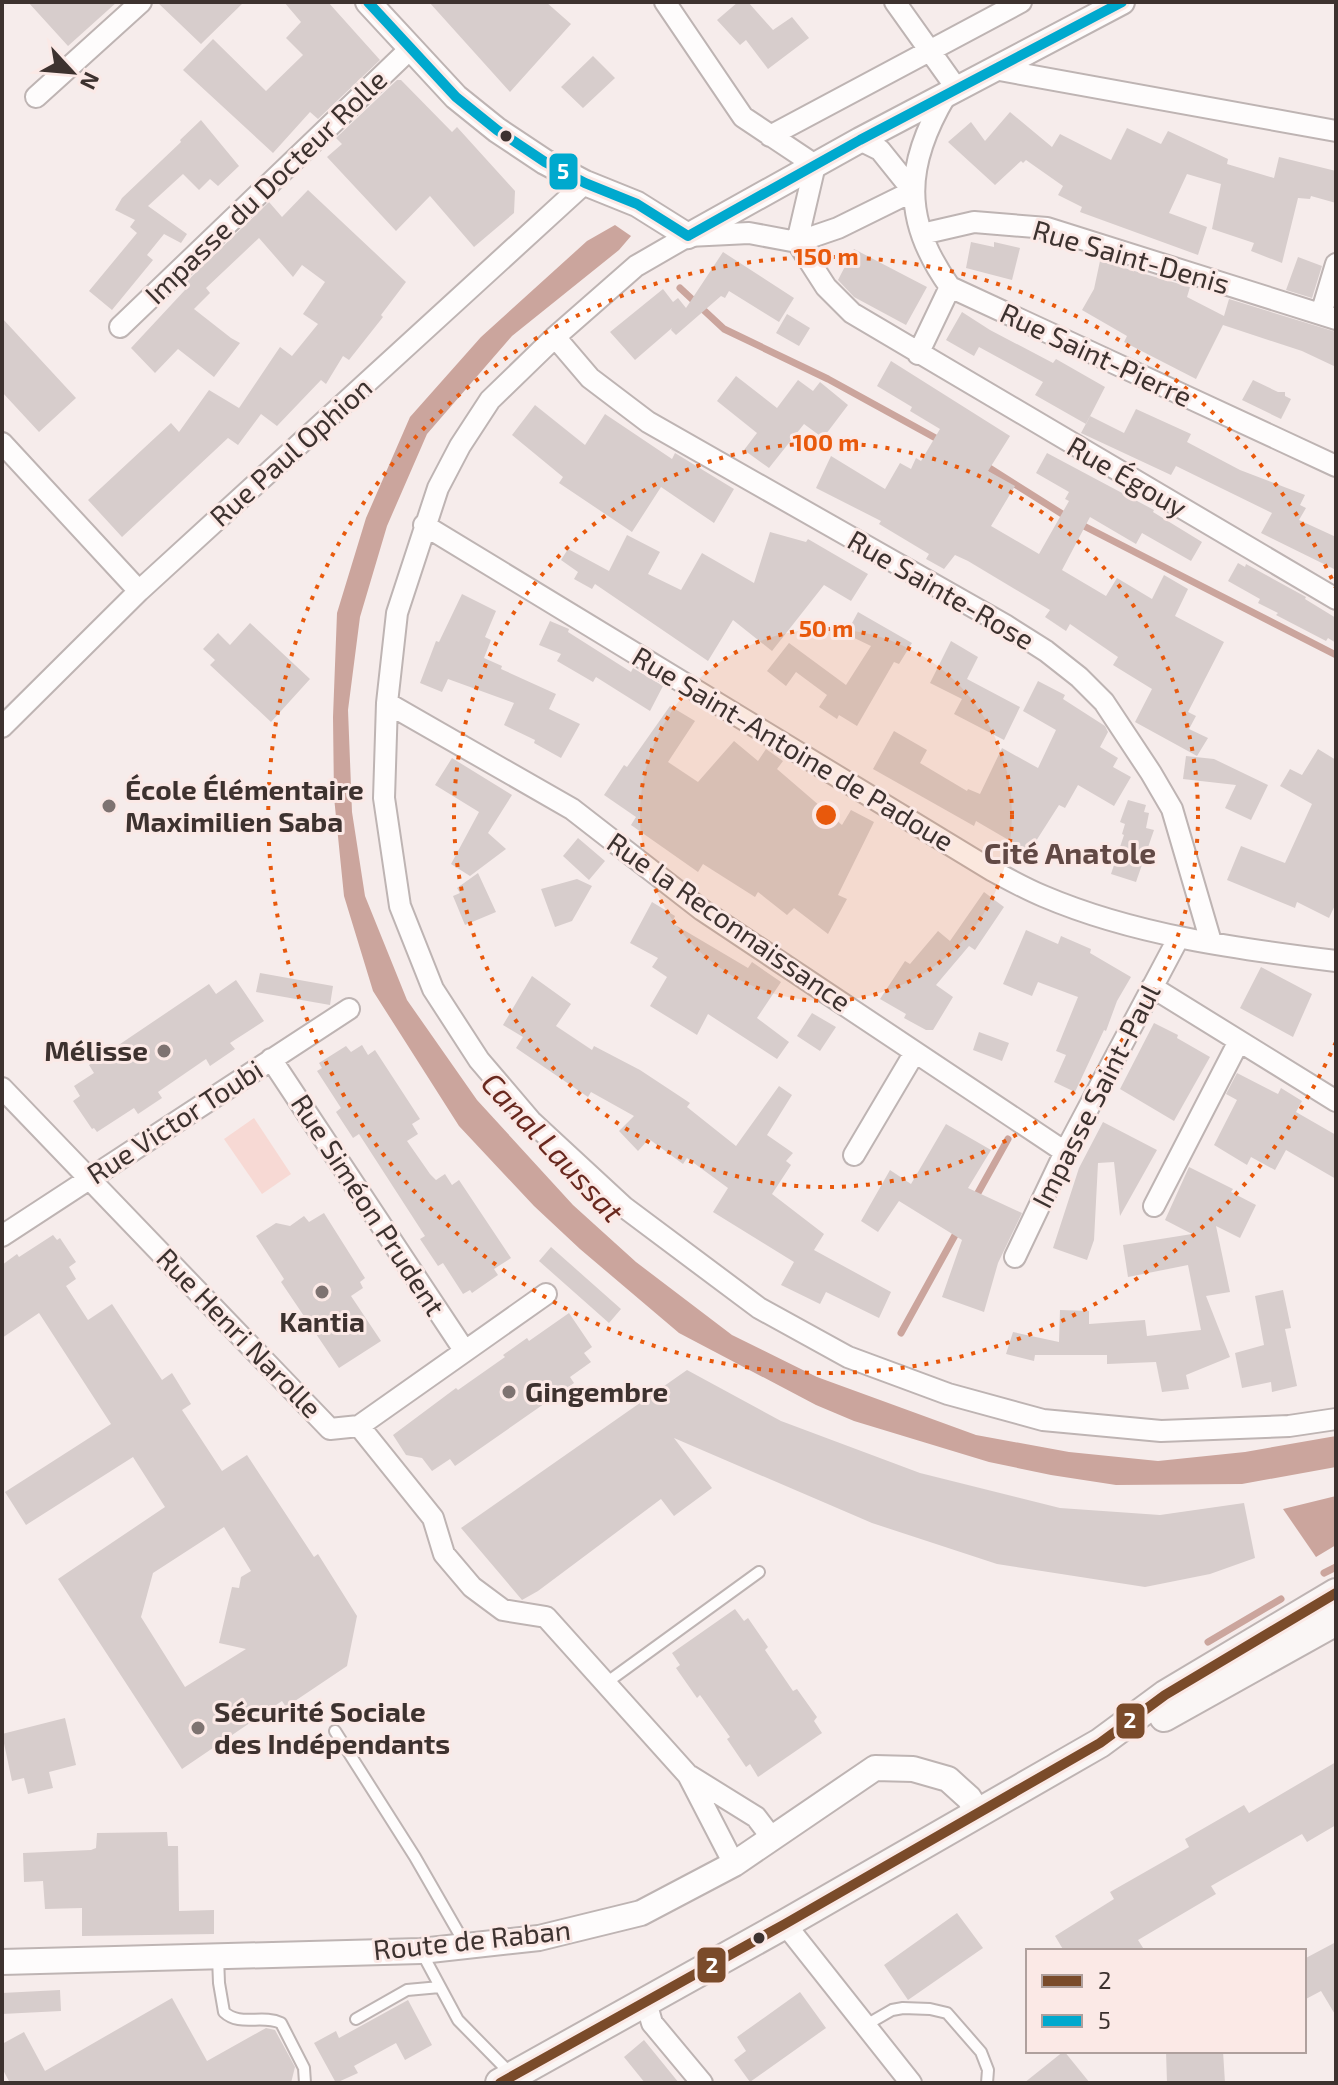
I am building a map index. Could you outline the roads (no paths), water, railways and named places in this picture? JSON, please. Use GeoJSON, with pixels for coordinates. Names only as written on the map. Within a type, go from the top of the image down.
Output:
{"type":"FeatureCollection","features":[{"type":"Feature","properties":{"kind":"main road"},"geometry":{"type":"LineString","coordinates":[[506,2079],[785,1924],[1100,1743],[1165,1695],[1336,1593]]}},
{"type":"Feature","properties":{"kind":"main road"},"geometry":{"type":"LineString","coordinates":[[1157,1721],[1336,1621]]}},
{"type":"Feature","properties":{"kind":"main road"},"geometry":{"type":"LineString","coordinates":[[1100,1743],[1217,1701],[1311,1650],[1336,1642]]}},
{"type":"Feature","properties":{"kind":"street"},"geometry":{"type":"LineString","coordinates":[[36,97],[141,2]]}},
{"type":"Feature","properties":{"kind":"street"},"geometry":{"type":"LineString","coordinates":[[368,2],[456,97],[497,130],[545,162],[585,183],[637,204],[688,236],[749,233],[797,242],[850,223],[913,191]]}},
{"type":"Feature","properties":{"kind":"street"},"geometry":{"type":"LineString","coordinates":[[665,2],[743,117],[815,165]]}},
{"type":"Feature","properties":{"kind":"street"},"geometry":{"type":"LineString","coordinates":[[895,2],[931,52],[951,92]]}},
{"type":"Feature","properties":{"kind":"street"},"geometry":{"type":"LineString","coordinates":[[770,136],[1021,2]]}},
{"type":"Feature","properties":{"kind":"street"},"geometry":{"type":"LineString","coordinates":[[1122,2],[860,140],[636,266],[555,337],[490,400],[460,446],[438,488],[397,613],[387,703],[384,798],[400,906],[433,989],[479,1060],[531,1121],[624,1207],[759,1308],[848,1357],[948,1394],[1043,1420],[1161,1431],[1289,1426],[1336,1419]]}},
{"type":"Feature","properties":{"kind":"street","name":"Impasse du Docteur Rolle"},"geometry":{"type":"LineString","coordinates":[[120,327],[411,48]]}},
{"type":"Feature","properties":{"kind":"street"},"geometry":{"type":"LineString","coordinates":[[994,69],[1336,131]]}},
{"type":"Feature","properties":{"kind":"street"},"geometry":{"type":"LineString","coordinates":[[918,354],[950,287],[933,263],[922,234],[913,191],[915,165],[925,132],[951,92]]}},
{"type":"Feature","properties":{"kind":"street"},"geometry":{"type":"LineString","coordinates":[[860,140],[880,150],[913,191]]}},
{"type":"Feature","properties":{"kind":"street"},"geometry":{"type":"LineString","coordinates":[[797,242],[815,165]]}},
{"type":"Feature","properties":{"kind":"street","name":"Rue Paul Ophion"},"geometry":{"type":"LineString","coordinates":[[2,727],[139,591],[585,183]]}},
{"type":"Feature","properties":{"kind":"street","name":"Rue Saint-Denis"},"geometry":{"type":"LineString","coordinates":[[922,234],[974,222],[1047,228],[1329,316]]}},
{"type":"Feature","properties":{"kind":"street","name":"Rue Égouy"},"geometry":{"type":"LineString","coordinates":[[797,242],[826,287],[852,313],[1336,599]]}},
{"type":"Feature","properties":{"kind":"street"},"geometry":{"type":"LineString","coordinates":[[1329,316],[1336,264]]}},
{"type":"Feature","properties":{"kind":"street","name":"Rue Saint-Pierre"},"geometry":{"type":"LineString","coordinates":[[950,287],[1336,466]]}},
{"type":"Feature","properties":{"kind":"street","name":"Rue Sainte-Rose"},"geometry":{"type":"LineString","coordinates":[[555,337],[590,378],[648,422],[1005,625],[1079,677],[1104,702],[1172,809],[1211,942]]}},
{"type":"Feature","properties":{"kind":"street"},"geometry":{"type":"LineString","coordinates":[[2,443],[139,591]]}},
{"type":"Feature","properties":{"kind":"street","name":"Rue Saint-Antoine de Padoue"},"geometry":{"type":"LineString","coordinates":[[424,525],[993,871],[1042,896],[1089,913],[1179,937],[1336,961]]}},
{"type":"Feature","properties":{"kind":"street","name":"Rue la Reconnaissance"},"geometry":{"type":"LineString","coordinates":[[387,703],[572,809],[702,910],[1065,1152]]}},
{"type":"Feature","properties":{"kind":"street","name":"Impasse Saint-Paul"},"geometry":{"type":"LineString","coordinates":[[1015,1257],[1065,1152],[1179,937]]}},
{"type":"Feature","properties":{"kind":"street"},"geometry":{"type":"LineString","coordinates":[[1152,987],[1336,1101]]}},
{"type":"Feature","properties":{"kind":"street","name":"Rue Victor Toubi"},"geometry":{"type":"LineString","coordinates":[[2,1236],[349,1009]]}},
{"type":"Feature","properties":{"kind":"street"},"geometry":{"type":"LineString","coordinates":[[1154,1206],[1238,1043]]}},
{"type":"Feature","properties":{"kind":"street"},"geometry":{"type":"LineString","coordinates":[[854,1155],[915,1052]]}},
{"type":"Feature","properties":{"kind":"street","name":"Rue Siméon Prudent"},"geometry":{"type":"LineString","coordinates":[[271,1059],[464,1350]]}},
{"type":"Feature","properties":{"kind":"street","name":"Rue Henri Narolle"},"geometry":{"type":"LineString","coordinates":[[2,1088],[330,1429],[359,1426],[546,1294]]}},
{"type":"Feature","properties":{"kind":"street"},"geometry":{"type":"LineString","coordinates":[[359,1426],[433,1518],[444,1554],[472,1587],[503,1610],[546,1617],[688,1775],[734,1864]]}},
{"type":"Feature","properties":{"kind":"street","name":"Route de Raban"},"geometry":{"type":"LineString","coordinates":[[2,1962],[421,1951],[539,1938],[641,1913],[734,1864],[875,1768],[913,1769],[948,1779],[969,1798],[978,1813]]}},
{"type":"Feature","properties":{"kind":"street"},"geometry":{"type":"LineString","coordinates":[[688,1775],[756,1817],[772,1838]]}},
{"type":"Feature","properties":{"kind":"street"},"geometry":{"type":"LineString","coordinates":[[785,1924],[911,2083]]}},
{"type":"Feature","properties":{"kind":"street"},"geometry":{"type":"LineString","coordinates":[[646,2002],[652,2023],[702,2083]]}},
{"type":"Feature","properties":{"kind":"lane"},"geometry":{"type":"LineString","coordinates":[[606,1683],[759,1572]]}},
{"type":"Feature","properties":{"kind":"lane"},"geometry":{"type":"LineString","coordinates":[[335,1731],[415,1857],[466,1946]]}},
{"type":"Feature","properties":{"kind":"lane"},"geometry":{"type":"LineString","coordinates":[[421,1951],[458,2020],[506,2079]]}},
{"type":"Feature","properties":{"kind":"lane"},"geometry":{"type":"LineString","coordinates":[[218,1957],[224,2012],[238,2020],[267,2018],[281,2023],[304,2068],[305,2083]]}},
{"type":"Feature","properties":{"kind":"lane"},"geometry":{"type":"LineString","coordinates":[[356,2019],[407,1990],[440,1987]]}},
{"type":"Feature","properties":{"kind":"lane"},"geometry":{"type":"LineString","coordinates":[[866,2025],[892,2010],[903,2008],[947,2013],[981,2052],[988,2070],[987,2083]]}},
{"type":"Feature","properties":{"kind":"waterway"},"geometry":{"type":"LineString","coordinates":[[680,288],[724,329],[828,379],[941,441]]}},
{"type":"Feature","properties":{"kind":"waterway"},"geometry":{"type":"LineString","coordinates":[[983,464],[1067,517]]}},
{"type":"Feature","properties":{"kind":"waterway"},"geometry":{"type":"LineString","coordinates":[[1078,523],[1336,655]]}},
{"type":"Feature","properties":{"kind":"waterway"},"geometry":{"type":"LineString","coordinates":[[974,1200],[1008,1139]]}},
{"type":"Feature","properties":{"kind":"waterway"},"geometry":{"type":"LineString","coordinates":[[901,1333],[959,1228]]}},
{"type":"Feature","properties":{"kind":"waterway"},"geometry":{"type":"LineString","coordinates":[[1324,1573],[1336,1567]]}},
{"type":"Feature","properties":{"kind":"waterway"},"geometry":{"type":"LineString","coordinates":[[1208,1642],[1281,1599]]}},
{"type":"Feature","properties":{"kind":"place","name":"École Élémentaire Maximilien Saba"},"geometry":{"type":"Point","coordinates":[109,806]}},
{"type":"Feature","properties":{"kind":"place","name":"Mélisse"},"geometry":{"type":"Point","coordinates":[164,1051]}},
{"type":"Feature","properties":{"kind":"place","name":"Kantia"},"geometry":{"type":"Point","coordinates":[322,1292]}},
{"type":"Feature","properties":{"kind":"place","name":"Gingembre"},"geometry":{"type":"Point","coordinates":[509,1392]}},
{"type":"Feature","properties":{"kind":"place","name":"Sécurité Sociale des Indépendants"},"geometry":{"type":"Point","coordinates":[198,1728]}},
{"type":"Feature","properties":{"kind":"district","name":"Cité Anatole"},"geometry":{"type":"Point","coordinates":[1070,854]}},
{"type":"Feature","properties":{"kind":"water label","name":"Canal Laussat"},"geometry":{"type":"Point","coordinates":[552,1148]}}]}
